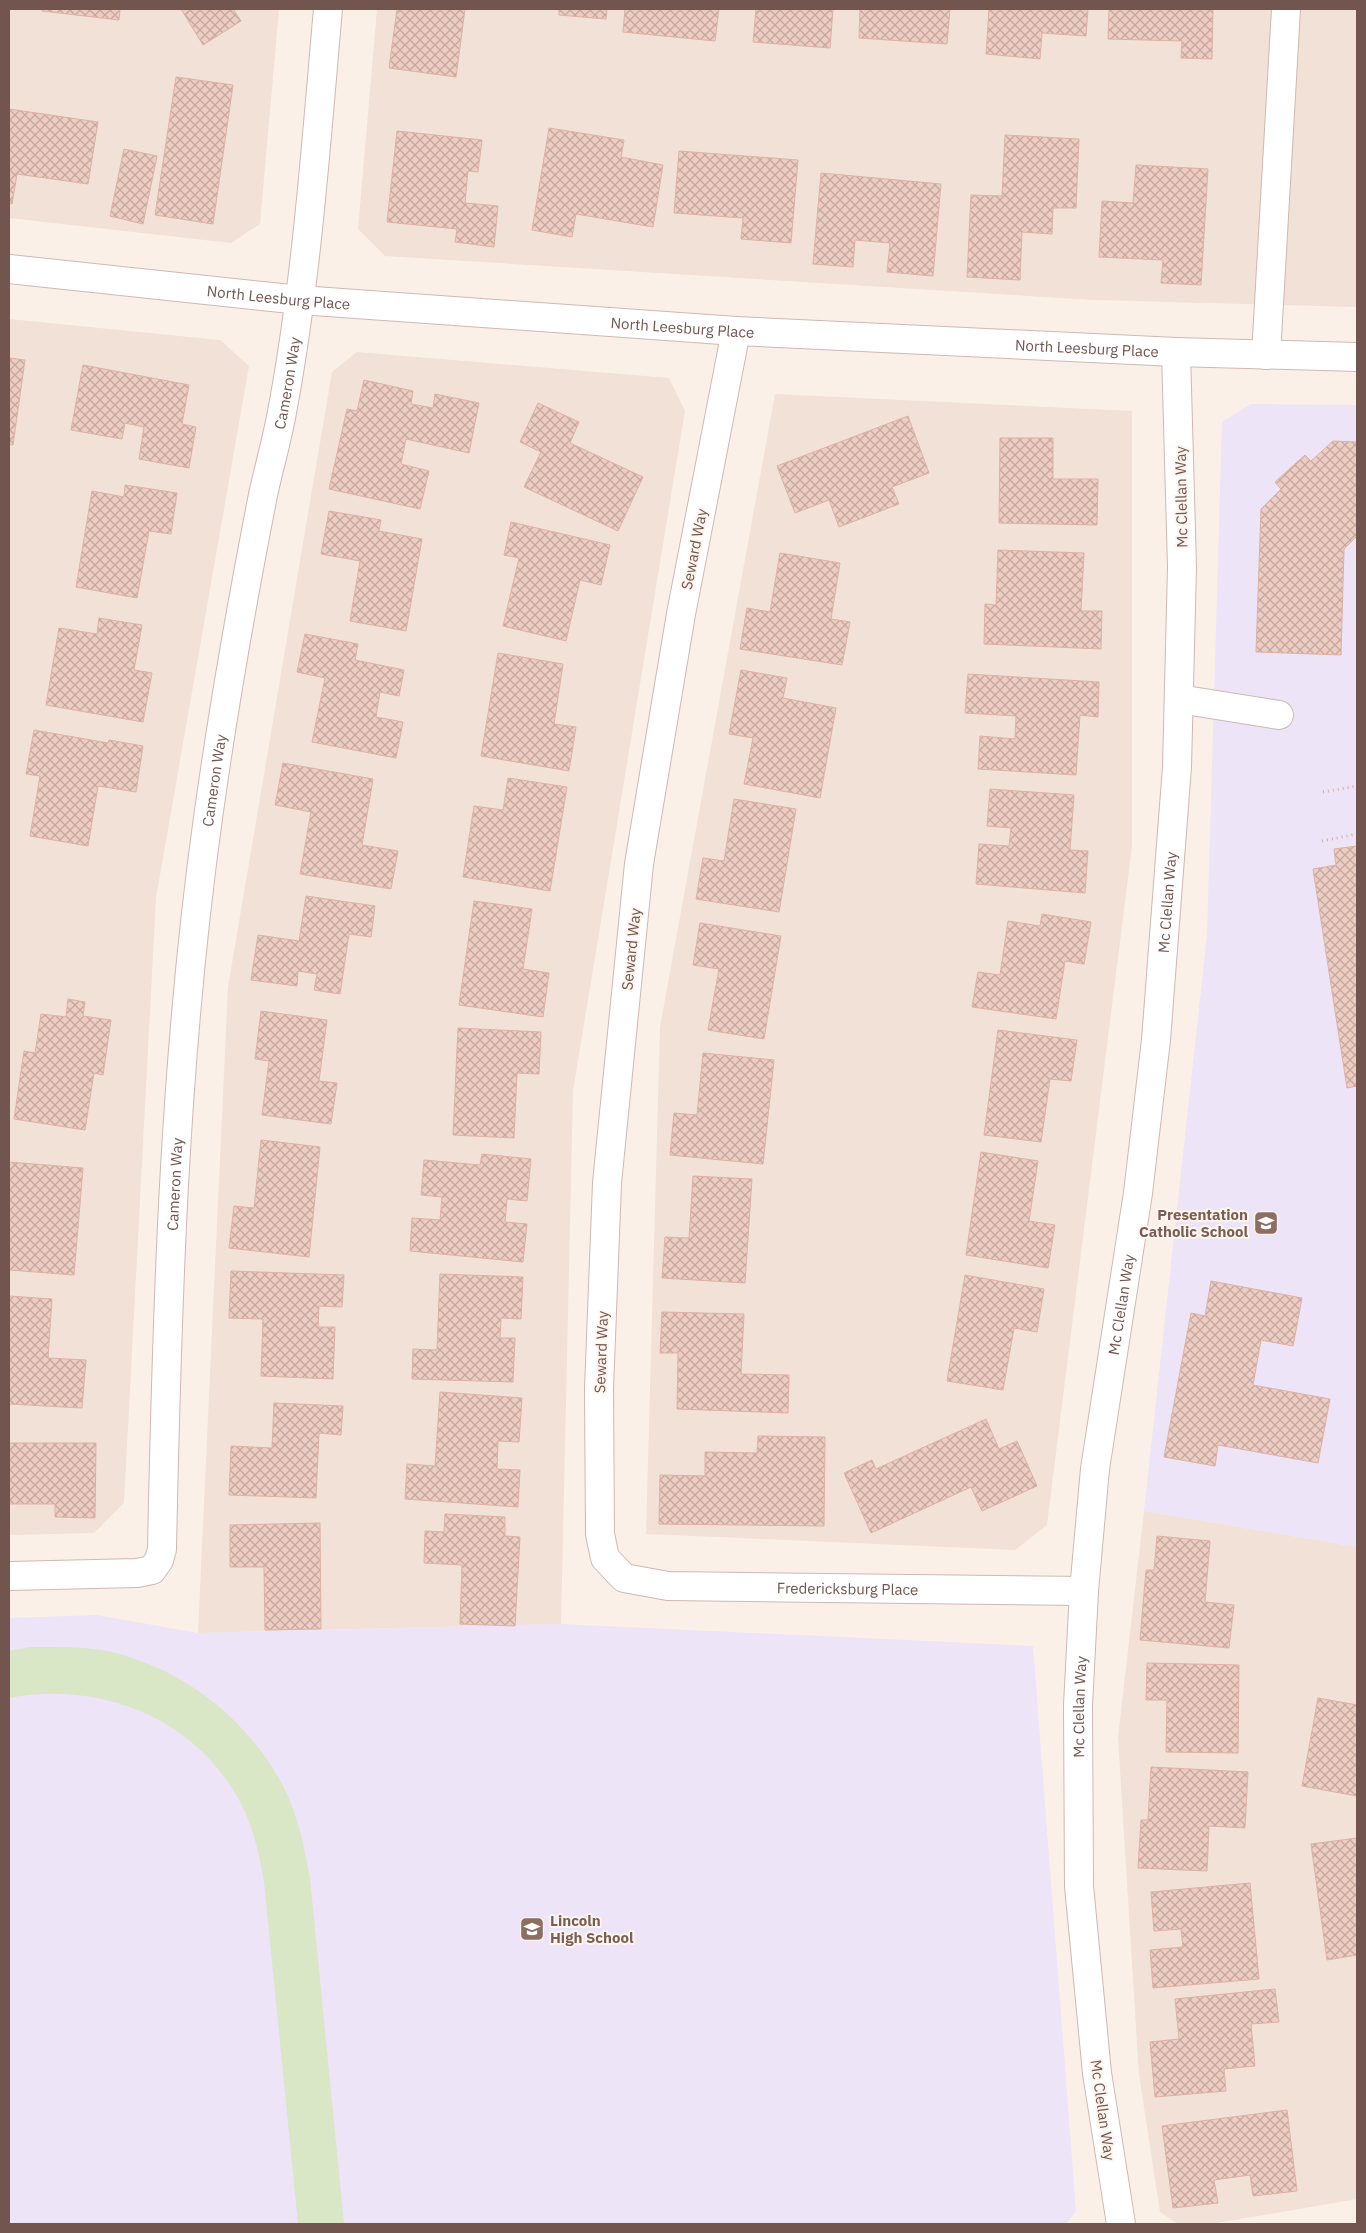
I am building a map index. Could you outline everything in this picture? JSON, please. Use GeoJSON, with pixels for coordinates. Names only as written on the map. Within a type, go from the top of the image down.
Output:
{"type":"FeatureCollection","features":[{"type":"Feature","properties":{"kind":"street","name":"Cameron Way"},"geometry":{"type":"LineString","coordinates":[[9,1576],[137,1573],[152,1570],[159,1560],[162,1549],[168,1306],[182,1048],[208,819],[235,644],[264,493],[282,412],[300,300],[308,233],[328,9]]}},
{"type":"Feature","properties":{"kind":"street"},"geometry":{"type":"LineString","coordinates":[[1266,355],[1286,9]]}},
{"type":"Feature","properties":{"kind":"street","name":"North Leesburg Place"},"geometry":{"type":"LineString","coordinates":[[9,269],[300,300],[736,331],[1176,352],[1357,358]]}},
{"type":"Feature","properties":{"kind":"street","name":"Seward Way"},"geometry":{"type":"LineString","coordinates":[[616,1570],[606,1558],[600,1534],[599,1389],[607,1183],[640,864],[681,614],[736,331]]}},
{"type":"Feature","properties":{"kind":"street","name":"Mc Clellan Way"},"geometry":{"type":"LineString","coordinates":[[1121,2224],[1097,2073],[1079,1886],[1078,1705],[1084,1591],[1095,1469],[1138,1193],[1156,1040],[1177,767],[1182,567],[1176,352]]}},
{"type":"Feature","properties":{"kind":"street"},"geometry":{"type":"LineString","coordinates":[[1179,699],[1279,714]]}},
{"type":"Feature","properties":{"kind":"street","name":"Fredericksburg Place"},"geometry":{"type":"LineString","coordinates":[[616,1570],[624,1578],[668,1586],[1084,1591]]}},
{"type":"Feature","properties":{"kind":"path"},"geometry":{"type":"LineString","coordinates":[[1323,792],[1357,786]]}},
{"type":"Feature","properties":{"kind":"path"},"geometry":{"type":"LineString","coordinates":[[1322,841],[1357,834]]}},
{"type":"Feature","properties":{"kind":"shaded area"},"geometry":{"type":"Polygon","coordinates":[[[9,9],[279,9],[260,224],[231,243],[9,218],[9,9]]]}},
{"type":"Feature","properties":{"kind":"shaded area"},"geometry":{"type":"Polygon","coordinates":[[[377,9],[1357,9],[1357,307],[1094,300],[385,256],[358,229],[377,9]]]}},
{"type":"Feature","properties":{"kind":"shaded area"},"geometry":{"type":"Polygon","coordinates":[[[9,319],[220,340],[249,366],[156,898],[124,1503],[94,1533],[9,1535],[9,319]]]}},
{"type":"Feature","properties":{"kind":"shaded area"},"geometry":{"type":"Polygon","coordinates":[[[357,352],[669,378],[685,411],[573,1091],[561,1624],[198,1633],[228,987],[332,372],[357,352]]]}},
{"type":"Feature","properties":{"kind":"shaded area"},"geometry":{"type":"Polygon","coordinates":[[[775,394],[1132,411],[1132,846],[1047,1525],[1015,1550],[646,1534],[660,1027],[775,394]]]}},
{"type":"Feature","properties":{"kind":"shaded area","name":"Presentation Catholic School"},"geometry":{"type":"Polygon","coordinates":[[[1251,404],[1357,405],[1357,1547],[1144,1511],[1207,935],[1222,422],[1251,404]]]}},
{"type":"Feature","properties":{"kind":"shaded area"},"geometry":{"type":"Polygon","coordinates":[[[1144,1511],[1357,1547],[1357,2199],[1211,2224],[1178,2224],[1160,2212],[1139,2075],[1118,1737],[1144,1511]]]}},
{"type":"Feature","properties":{"kind":"shaded area","name":"Lincoln High School"},"geometry":{"type":"Polygon","coordinates":[[[97,1615],[198,1633],[561,1624],[1033,1646],[1076,2211],[1066,2224],[9,2224],[9,1618],[97,1615]]]}},
{"type":"Feature","properties":{"kind":"green space"},"geometry":{"type":"Polygon","coordinates":[[[30,1647],[109,1651],[146,1663],[172,1675],[217,1705],[237,1724],[271,1766],[285,1790],[297,1822],[310,1878],[344,2224],[298,2224],[264,1882],[257,1847],[245,1812],[227,1780],[204,1753],[177,1731],[147,1714],[114,1702],[80,1695],[45,1694],[9,1698],[9,1651],[30,1647]]]}},
{"type":"Feature","properties":{"kind":"building"},"geometry":{"type":"Polygon","coordinates":[[[43,9],[120,9],[119,20],[42,11],[43,9]]]}},
{"type":"Feature","properties":{"kind":"building"},"geometry":{"type":"Polygon","coordinates":[[[181,9],[233,9],[241,21],[203,45],[181,9]]]}},
{"type":"Feature","properties":{"kind":"building"},"geometry":{"type":"Polygon","coordinates":[[[397,9],[465,9],[456,77],[389,68],[397,9]]]}},
{"type":"Feature","properties":{"kind":"building"},"geometry":{"type":"Polygon","coordinates":[[[559,9],[607,9],[606,19],[559,15],[559,9]]]}},
{"type":"Feature","properties":{"kind":"building"},"geometry":{"type":"Polygon","coordinates":[[[625,9],[719,9],[715,41],[623,32],[625,9]]]}},
{"type":"Feature","properties":{"kind":"building"},"geometry":{"type":"Polygon","coordinates":[[[756,9],[833,9],[830,48],[753,42],[756,9]]]}},
{"type":"Feature","properties":{"kind":"building"},"geometry":{"type":"Polygon","coordinates":[[[860,9],[950,9],[947,44],[859,38],[860,9]]]}},
{"type":"Feature","properties":{"kind":"building"},"geometry":{"type":"Polygon","coordinates":[[[989,9],[1088,9],[1086,36],[1042,33],[1040,59],[986,54],[989,9]]]}},
{"type":"Feature","properties":{"kind":"building"},"geometry":{"type":"Polygon","coordinates":[[[1109,9],[1213,9],[1212,59],[1181,58],[1182,41],[1108,39],[1109,9]]]}},
{"type":"Feature","properties":{"kind":"building"},"geometry":{"type":"Polygon","coordinates":[[[176,77],[233,85],[213,224],[155,215],[176,77]]]}},
{"type":"Feature","properties":{"kind":"building"},"geometry":{"type":"Polygon","coordinates":[[[9,109],[98,122],[88,184],[17,174],[12,204],[9,203],[9,109]]]}},
{"type":"Feature","properties":{"kind":"building"},"geometry":{"type":"Polygon","coordinates":[[[549,128],[624,140],[621,157],[663,165],[653,227],[576,214],[572,237],[532,230],[549,128]]]}},
{"type":"Feature","properties":{"kind":"building"},"geometry":{"type":"Polygon","coordinates":[[[397,131],[482,140],[478,172],[468,171],[465,203],[498,206],[494,247],[455,242],[457,229],[387,222],[397,131]]]}},
{"type":"Feature","properties":{"kind":"building"},"geometry":{"type":"Polygon","coordinates":[[[1005,135],[1079,139],[1076,208],[1053,208],[1052,234],[1022,232],[1020,280],[967,277],[971,195],[1002,196],[1005,135]]]}},
{"type":"Feature","properties":{"kind":"building"},"geometry":{"type":"Polygon","coordinates":[[[124,149],[157,156],[143,224],[110,216],[124,149]]]}},
{"type":"Feature","properties":{"kind":"building"},"geometry":{"type":"Polygon","coordinates":[[[679,151],[798,160],[791,243],[741,239],[743,218],[674,213],[679,151]]]}},
{"type":"Feature","properties":{"kind":"building"},"geometry":{"type":"Polygon","coordinates":[[[1136,165],[1208,169],[1201,285],[1161,283],[1163,260],[1099,257],[1102,201],[1133,203],[1136,165]]]}},
{"type":"Feature","properties":{"kind":"building"},"geometry":{"type":"Polygon","coordinates":[[[821,173],[941,184],[933,276],[887,272],[890,243],[855,240],[853,267],[813,264],[821,173]]]}},
{"type":"Feature","properties":{"kind":"building"},"geometry":{"type":"Polygon","coordinates":[[[9,358],[25,360],[13,445],[9,444],[9,358]]]}},
{"type":"Feature","properties":{"kind":"building"},"geometry":{"type":"Polygon","coordinates":[[[83,365],[189,385],[182,424],[196,427],[189,468],[139,459],[144,427],[125,423],[122,439],[71,430],[83,365]]]}},
{"type":"Feature","properties":{"kind":"building"},"geometry":{"type":"Polygon","coordinates":[[[364,380],[413,391],[411,404],[433,408],[435,394],[479,403],[469,453],[406,439],[401,464],[429,471],[420,509],[329,489],[347,409],[357,411],[364,380]]]}},
{"type":"Feature","properties":{"kind":"building"},"geometry":{"type":"Polygon","coordinates":[[[538,403],[579,422],[570,443],[643,477],[618,531],[524,487],[541,452],[520,442],[538,403]]]}},
{"type":"Feature","properties":{"kind":"building"},"geometry":{"type":"Polygon","coordinates":[[[908,416],[929,473],[892,487],[899,504],[839,527],[829,500],[795,513],[777,466],[908,416]]]}},
{"type":"Feature","properties":{"kind":"building"},"geometry":{"type":"Polygon","coordinates":[[[1000,438],[1053,438],[1053,479],[1098,479],[1097,525],[999,523],[1000,438]]]}},
{"type":"Feature","properties":{"kind":"building"},"geometry":{"type":"Polygon","coordinates":[[[1333,441],[1357,442],[1357,536],[1344,549],[1341,655],[1256,652],[1261,509],[1281,489],[1275,482],[1305,455],[1311,461],[1333,441]]]}},
{"type":"Feature","properties":{"kind":"building"},"geometry":{"type":"Polygon","coordinates":[[[125,485],[177,493],[171,534],[149,531],[137,598],[76,587],[92,491],[124,497],[125,485]]]}},
{"type":"Feature","properties":{"kind":"building"},"geometry":{"type":"Polygon","coordinates":[[[329,511],[381,520],[379,531],[422,539],[406,631],[350,621],[360,561],[321,554],[329,511]]]}},
{"type":"Feature","properties":{"kind":"building"},"geometry":{"type":"Polygon","coordinates":[[[511,522],[610,545],[601,585],[580,580],[566,641],[503,626],[519,558],[504,555],[511,522]]]}},
{"type":"Feature","properties":{"kind":"building"},"geometry":{"type":"Polygon","coordinates":[[[998,550],[1084,553],[1081,611],[1102,611],[1101,649],[984,644],[985,604],[996,605],[998,550]]]}},
{"type":"Feature","properties":{"kind":"building"},"geometry":{"type":"Polygon","coordinates":[[[780,553],[840,563],[831,619],[850,622],[842,665],[740,649],[747,608],[770,612],[780,553]]]}},
{"type":"Feature","properties":{"kind":"building"},"geometry":{"type":"Polygon","coordinates":[[[99,618],[142,625],[134,670],[152,673],[143,722],[46,705],[59,628],[97,634],[99,618]]]}},
{"type":"Feature","properties":{"kind":"building"},"geometry":{"type":"Polygon","coordinates":[[[305,634],[358,644],[355,660],[404,670],[399,696],[380,692],[376,717],[403,722],[396,758],[312,742],[325,678],[297,672],[305,634]]]}},
{"type":"Feature","properties":{"kind":"building"},"geometry":{"type":"Polygon","coordinates":[[[498,653],[563,664],[554,724],[576,727],[569,771],[481,756],[498,653]]]}},
{"type":"Feature","properties":{"kind":"building"},"geometry":{"type":"Polygon","coordinates":[[[741,670],[787,678],[783,698],[836,708],[820,798],[744,784],[753,738],[729,734],[741,670]]]}},
{"type":"Feature","properties":{"kind":"building"},"geometry":{"type":"Polygon","coordinates":[[[968,674],[1099,682],[1098,717],[1080,715],[1076,775],[978,769],[980,736],[1015,739],[1016,716],[965,713],[968,674]]]}},
{"type":"Feature","properties":{"kind":"building"},"geometry":{"type":"Polygon","coordinates":[[[34,730],[108,743],[109,740],[143,746],[136,792],[98,786],[88,846],[30,836],[40,776],[26,774],[34,730]]]}},
{"type":"Feature","properties":{"kind":"building"},"geometry":{"type":"Polygon","coordinates":[[[283,763],[373,779],[362,845],[398,851],[391,889],[300,874],[311,812],[275,805],[283,763]]]}},
{"type":"Feature","properties":{"kind":"building"},"geometry":{"type":"Polygon","coordinates":[[[508,778],[567,787],[550,891],[463,877],[474,806],[503,810],[508,778]]]}},
{"type":"Feature","properties":{"kind":"building"},"geometry":{"type":"Polygon","coordinates":[[[990,789],[1074,795],[1070,850],[1088,851],[1085,893],[976,884],[979,844],[1009,846],[1011,828],[987,826],[990,789]]]}},
{"type":"Feature","properties":{"kind":"building"},"geometry":{"type":"Polygon","coordinates":[[[734,799],[796,809],[779,912],[696,899],[703,858],[724,861],[734,799]]]}},
{"type":"Feature","properties":{"kind":"building"},"geometry":{"type":"Polygon","coordinates":[[[1357,846],[1357,1086],[1347,1088],[1313,869],[1336,865],[1334,849],[1357,846]]]}},
{"type":"Feature","properties":{"kind":"building"},"geometry":{"type":"Polygon","coordinates":[[[306,896],[375,906],[371,937],[349,934],[340,994],[314,990],[317,974],[298,971],[297,986],[251,980],[258,935],[299,941],[306,896]]]}},
{"type":"Feature","properties":{"kind":"building"},"geometry":{"type":"Polygon","coordinates":[[[474,901],[532,909],[523,969],[549,973],[543,1017],[459,1005],[474,901]]]}},
{"type":"Feature","properties":{"kind":"building"},"geometry":{"type":"Polygon","coordinates":[[[1042,914],[1091,922],[1084,964],[1065,961],[1056,1019],[972,1007],[978,972],[1000,975],[1008,921],[1040,926],[1042,914]]]}},
{"type":"Feature","properties":{"kind":"building"},"geometry":{"type":"Polygon","coordinates":[[[700,923],[781,936],[764,1039],[708,1030],[719,969],[693,965],[700,923]]]}},
{"type":"Feature","properties":{"kind":"building"},"geometry":{"type":"Polygon","coordinates":[[[68,999],[85,1002],[83,1016],[111,1020],[103,1075],[94,1073],[85,1130],[14,1119],[24,1051],[35,1053],[41,1014],[66,1017],[68,999]]]}},
{"type":"Feature","properties":{"kind":"building"},"geometry":{"type":"Polygon","coordinates":[[[261,1011],[327,1020],[319,1081],[337,1083],[331,1124],[262,1115],[269,1061],[255,1059],[261,1011]]]}},
{"type":"Feature","properties":{"kind":"building"},"geometry":{"type":"Polygon","coordinates":[[[458,1028],[541,1032],[539,1074],[517,1073],[514,1138],[453,1135],[458,1028]]]}},
{"type":"Feature","properties":{"kind":"building"},"geometry":{"type":"Polygon","coordinates":[[[998,1030],[1077,1040],[1071,1081],[1050,1079],[1041,1142],[984,1135],[998,1030]]]}},
{"type":"Feature","properties":{"kind":"building"},"geometry":{"type":"Polygon","coordinates":[[[703,1053],[774,1060],[763,1164],[670,1155],[674,1113],[697,1115],[703,1053]]]}},
{"type":"Feature","properties":{"kind":"building"},"geometry":{"type":"Polygon","coordinates":[[[261,1140],[320,1147],[309,1257],[229,1248],[234,1206],[254,1208],[261,1140]]]}},
{"type":"Feature","properties":{"kind":"building"},"geometry":{"type":"Polygon","coordinates":[[[981,1152],[1038,1161],[1029,1221],[1055,1225],[1048,1268],[966,1255],[981,1152]]]}},
{"type":"Feature","properties":{"kind":"building"},"geometry":{"type":"Polygon","coordinates":[[[482,1154],[531,1159],[527,1201],[507,1199],[505,1222],[527,1224],[523,1262],[410,1251],[412,1218],[440,1220],[442,1197],[421,1195],[424,1160],[480,1165],[482,1154]]]}},
{"type":"Feature","properties":{"kind":"building"},"geometry":{"type":"Polygon","coordinates":[[[9,1162],[83,1168],[74,1275],[9,1270],[9,1162]]]}},
{"type":"Feature","properties":{"kind":"building"},"geometry":{"type":"Polygon","coordinates":[[[693,1176],[752,1179],[745,1283],[662,1278],[665,1237],[689,1238],[693,1176]]]}},
{"type":"Feature","properties":{"kind":"building"},"geometry":{"type":"Polygon","coordinates":[[[231,1271],[344,1275],[342,1307],[319,1306],[318,1327],[335,1327],[333,1379],[261,1376],[263,1319],[229,1318],[231,1271]]]}},
{"type":"Feature","properties":{"kind":"building"},"geometry":{"type":"Polygon","coordinates":[[[440,1274],[523,1277],[521,1319],[501,1318],[500,1338],[515,1338],[513,1382],[412,1379],[413,1349],[437,1350],[440,1274]]]}},
{"type":"Feature","properties":{"kind":"building"},"geometry":{"type":"Polygon","coordinates":[[[965,1275],[1044,1289],[1037,1332],[1014,1328],[1003,1390],[947,1381],[965,1275]]]}},
{"type":"Feature","properties":{"kind":"building"},"geometry":{"type":"Polygon","coordinates":[[[1211,1281],[1302,1298],[1293,1346],[1261,1340],[1253,1385],[1330,1399],[1318,1463],[1218,1445],[1215,1466],[1164,1457],[1191,1313],[1205,1316],[1211,1281]]]}},
{"type":"Feature","properties":{"kind":"building"},"geometry":{"type":"Polygon","coordinates":[[[9,1296],[52,1299],[48,1358],[86,1360],[82,1408],[9,1404],[9,1296]]]}},
{"type":"Feature","properties":{"kind":"building"},"geometry":{"type":"Polygon","coordinates":[[[662,1312],[744,1314],[741,1374],[789,1375],[788,1413],[677,1409],[678,1353],[660,1353],[662,1312]]]}},
{"type":"Feature","properties":{"kind":"building"},"geometry":{"type":"Polygon","coordinates":[[[440,1392],[522,1398],[519,1442],[498,1441],[497,1469],[520,1470],[518,1507],[405,1499],[407,1464],[435,1466],[440,1392]]]}},
{"type":"Feature","properties":{"kind":"building"},"geometry":{"type":"Polygon","coordinates":[[[274,1403],[343,1406],[341,1435],[319,1433],[316,1498],[229,1495],[231,1446],[272,1448],[274,1403]]]}},
{"type":"Feature","properties":{"kind":"building"},"geometry":{"type":"Polygon","coordinates":[[[986,1419],[999,1449],[1017,1441],[1037,1486],[982,1511],[971,1487],[871,1533],[844,1473],[872,1460],[876,1469],[986,1419]]]}},
{"type":"Feature","properties":{"kind":"building"},"geometry":{"type":"Polygon","coordinates":[[[758,1436],[825,1437],[824,1526],[659,1524],[660,1475],[705,1476],[705,1452],[757,1453],[758,1436]]]}},
{"type":"Feature","properties":{"kind":"building"},"geometry":{"type":"Polygon","coordinates":[[[9,1443],[96,1443],[95,1518],[55,1517],[55,1504],[9,1504],[9,1443]]]}},
{"type":"Feature","properties":{"kind":"building"},"geometry":{"type":"Polygon","coordinates":[[[445,1514],[505,1517],[505,1536],[520,1537],[515,1626],[460,1624],[462,1565],[424,1563],[425,1531],[444,1532],[445,1514]]]}},
{"type":"Feature","properties":{"kind":"building"},"geometry":{"type":"Polygon","coordinates":[[[320,1523],[321,1629],[265,1630],[264,1567],[230,1567],[230,1525],[320,1523]]]}},
{"type":"Feature","properties":{"kind":"building"},"geometry":{"type":"Polygon","coordinates":[[[1157,1536],[1210,1541],[1205,1602],[1234,1605],[1229,1648],[1140,1640],[1146,1570],[1154,1570],[1157,1536]]]}},
{"type":"Feature","properties":{"kind":"building"},"geometry":{"type":"Polygon","coordinates":[[[1147,1663],[1239,1665],[1238,1753],[1166,1752],[1167,1700],[1146,1700],[1147,1663]]]}},
{"type":"Feature","properties":{"kind":"building"},"geometry":{"type":"Polygon","coordinates":[[[1318,1698],[1357,1705],[1357,1796],[1302,1786],[1318,1698]]]}},
{"type":"Feature","properties":{"kind":"building"},"geometry":{"type":"Polygon","coordinates":[[[1151,1767],[1248,1772],[1245,1828],[1209,1826],[1207,1871],[1138,1868],[1141,1820],[1148,1820],[1151,1767]]]}},
{"type":"Feature","properties":{"kind":"building"},"geometry":{"type":"Polygon","coordinates":[[[1357,1838],[1357,1955],[1327,1960],[1311,1844],[1357,1838]]]}},
{"type":"Feature","properties":{"kind":"building"},"geometry":{"type":"Polygon","coordinates":[[[1250,1883],[1259,1979],[1153,1988],[1150,1950],[1183,1947],[1181,1929],[1154,1931],[1151,1892],[1250,1883]]]}},
{"type":"Feature","properties":{"kind":"building"},"geometry":{"type":"Polygon","coordinates":[[[1275,1989],[1279,2022],[1251,2024],[1255,2066],[1224,2069],[1226,2091],[1155,2097],[1150,2042],[1179,2039],[1175,1999],[1275,1989]]]}},
{"type":"Feature","properties":{"kind":"building"},"geometry":{"type":"Polygon","coordinates":[[[1287,2110],[1297,2191],[1253,2196],[1250,2175],[1214,2180],[1218,2203],[1173,2208],[1162,2126],[1287,2110]]]}},
{"type":"Feature","properties":{"kind":"place","name":"Presentation Catholic School"},"geometry":{"type":"Point","coordinates":[1266,1223]}},
{"type":"Feature","properties":{"kind":"place","name":"Lincoln High School"},"geometry":{"type":"Point","coordinates":[532,1929]}}]}
